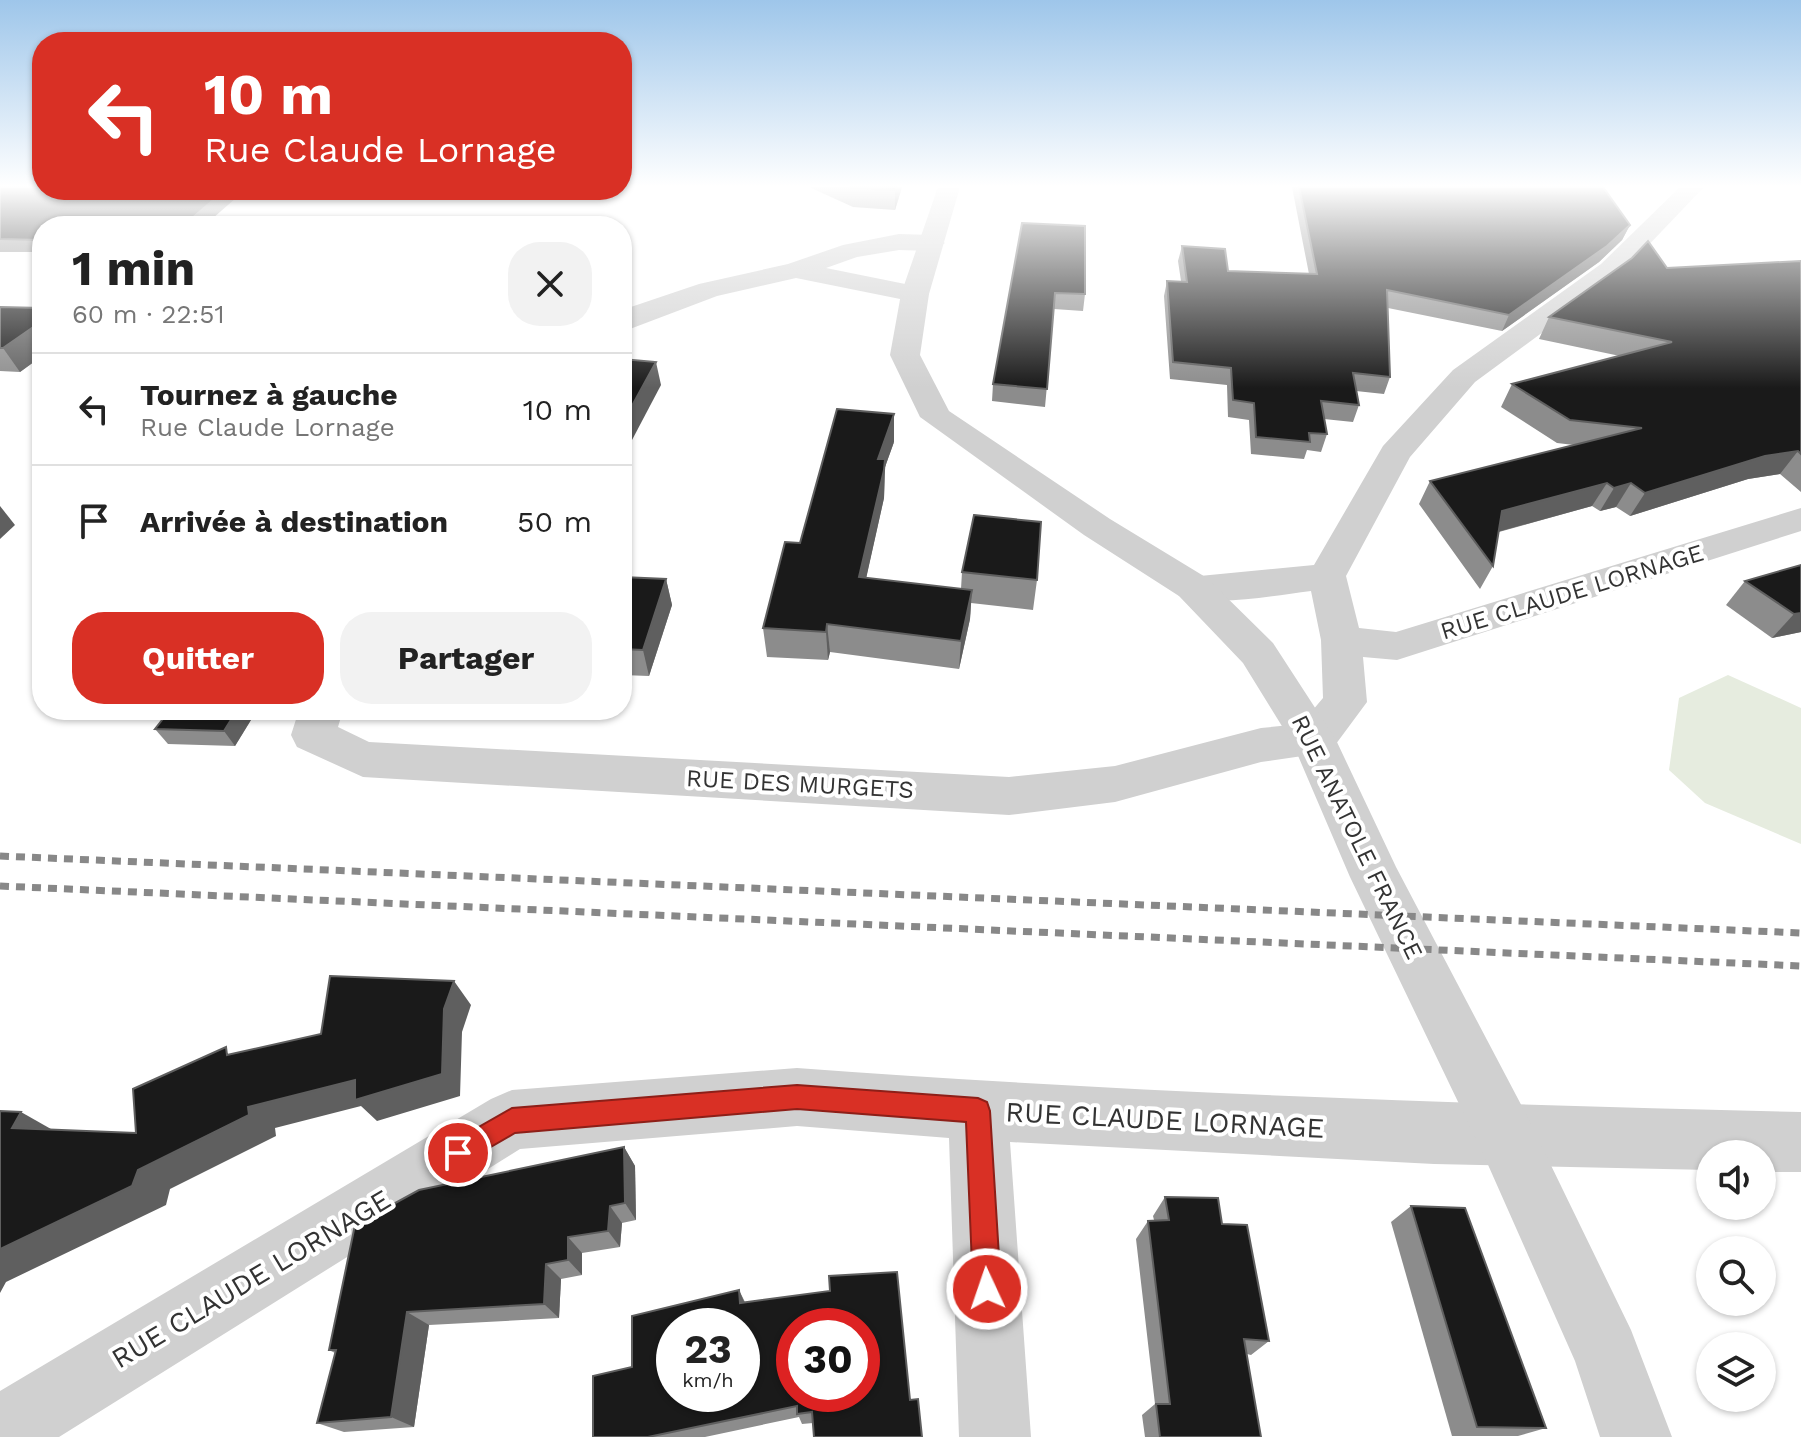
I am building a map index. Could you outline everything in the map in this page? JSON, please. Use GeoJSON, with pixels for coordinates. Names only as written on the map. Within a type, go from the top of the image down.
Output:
{"type":"FeatureCollection","features":[{"type":"Feature","properties":{"kind":"street"},"geometry":{"type":"LineString","coordinates":[[632,316],[709,290],[796,270],[841,254]]}},
{"type":"Feature","properties":{"kind":"street","name":"RUE ANATOLE FRANCE"},"geometry":{"type":"LineString","coordinates":[[928,254],[915,294],[905,355],[936,417],[1097,527],[1193,587],[1258,653],[1314,740],[1375,877],[1506,1137],[1607,1354],[1636,1437]]}},
{"type":"Feature","properties":{"kind":"street"},"geometry":{"type":"LineString","coordinates":[[1314,740],[1345,702],[1341,640],[1327,576],[1395,453],[1464,376],[1610,270],[1626,254]]}},
{"type":"Feature","properties":{"kind":"street"},"geometry":{"type":"LineString","coordinates":[[796,270],[915,294]]}},
{"type":"Feature","properties":{"kind":"street","name":"RUE CLAUDE LORNAGE"},"geometry":{"type":"LineString","coordinates":[[1341,640],[1397,646],[1801,519]]}},
{"type":"Feature","properties":{"kind":"street"},"geometry":{"type":"LineString","coordinates":[[1193,587],[1247,586],[1327,576]]}},
{"type":"Feature","properties":{"kind":"street","name":"RUE DES MURGETS"},"geometry":{"type":"LineString","coordinates":[[318,720],[313,735],[363,759],[1009,796],[1115,784],[1261,745],[1314,740]]}},
{"type":"Feature","properties":{"kind":"street","name":"RUE CLAUDE LORNAGE"},"geometry":{"type":"LineString","coordinates":[[0,1432],[512,1120],[797,1097],[978,1111],[1506,1137],[1801,1142]]}},
{"type":"Feature","properties":{"kind":"street"},"geometry":{"type":"LineString","coordinates":[[978,1111],[995,1437]]}},
{"type":"Feature","properties":{"kind":"shaded area"},"geometry":{"type":"Polygon","coordinates":[[[1728,675],[1801,708],[1801,844],[1705,803],[1669,770],[1679,698],[1728,675]]]}},
{"type":"Feature","properties":{"kind":"building"},"geometry":{"type":"Polygon","coordinates":[[[1016,254],[1085,254],[1085,294],[1055,293],[1047,389],[993,384],[1016,254]]]}},
{"type":"Feature","properties":{"kind":"building"},"geometry":{"type":"Polygon","coordinates":[[[1183,254],[1226,254],[1228,271],[1317,274],[1313,254],[1596,254],[1509,315],[1387,290],[1390,377],[1353,373],[1359,405],[1321,401],[1327,434],[1309,433],[1310,442],[1256,437],[1254,403],[1233,400],[1231,368],[1173,362],[1167,281],[1187,282],[1183,254]]]}},
{"type":"Feature","properties":{"kind":"building"},"geometry":{"type":"Polygon","coordinates":[[[1636,254],[1657,254],[1667,268],[1801,261],[1801,454],[1798,451],[1765,456],[1645,493],[1631,483],[1614,488],[1607,483],[1502,511],[1493,566],[1430,481],[1642,428],[1570,420],[1512,384],[1672,342],[1549,317],[1636,254]]]}},
{"type":"Feature","properties":{"kind":"building"},"geometry":{"type":"Polygon","coordinates":[[[0,307],[32,308],[32,328],[0,348],[0,307]]]}},
{"type":"Feature","properties":{"kind":"building"},"geometry":{"type":"Polygon","coordinates":[[[632,360],[656,362],[632,406],[632,360]]]}},
{"type":"Feature","properties":{"kind":"building"},"geometry":{"type":"Polygon","coordinates":[[[837,409],[894,414],[878,459],[885,459],[884,470],[859,577],[972,590],[961,641],[827,624],[826,632],[763,628],[785,542],[800,543],[837,409]]]}},
{"type":"Feature","properties":{"kind":"building"},"geometry":{"type":"Polygon","coordinates":[[[974,515],[1041,522],[1037,580],[962,572],[974,515]]]}},
{"type":"Feature","properties":{"kind":"building"},"geometry":{"type":"Polygon","coordinates":[[[1801,565],[1801,613],[1794,614],[1745,581],[1801,565]]]}},
{"type":"Feature","properties":{"kind":"building"},"geometry":{"type":"Polygon","coordinates":[[[632,577],[666,579],[643,650],[632,649],[632,577]]]}},
{"type":"Feature","properties":{"kind":"building"},"geometry":{"type":"Polygon","coordinates":[[[162,720],[231,720],[224,731],[155,729],[162,720]]]}},
{"type":"Feature","properties":{"kind":"building"},"geometry":{"type":"Polygon","coordinates":[[[330,976],[454,981],[444,1009],[442,1074],[355,1100],[355,1080],[248,1107],[249,1115],[138,1170],[132,1186],[0,1249],[0,1111],[21,1112],[12,1128],[136,1133],[133,1089],[226,1047],[227,1055],[321,1034],[330,976]]]}},
{"type":"Feature","properties":{"kind":"building"},"geometry":{"type":"Polygon","coordinates":[[[624,1147],[625,1203],[610,1206],[608,1231],[568,1237],[568,1260],[546,1264],[544,1304],[407,1312],[391,1417],[317,1423],[336,1350],[329,1350],[355,1225],[419,1190],[624,1147]]]}},
{"type":"Feature","properties":{"kind":"building"},"geometry":{"type":"Polygon","coordinates":[[[1165,1197],[1218,1198],[1222,1224],[1247,1225],[1269,1341],[1244,1339],[1261,1437],[1160,1437],[1156,1404],[1170,1404],[1148,1221],[1169,1220],[1165,1197]]]}},
{"type":"Feature","properties":{"kind":"building"},"geometry":{"type":"Polygon","coordinates":[[[1411,1206],[1465,1208],[1546,1428],[1477,1427],[1411,1206]]]}},
{"type":"Feature","properties":{"kind":"building"},"geometry":{"type":"Polygon","coordinates":[[[897,1272],[910,1400],[918,1399],[922,1437],[814,1437],[812,1412],[880,1412],[880,1308],[776,1308],[776,1410],[648,1437],[593,1437],[593,1376],[632,1367],[632,1316],[656,1310],[656,1412],[760,1412],[760,1308],[665,1308],[739,1290],[740,1303],[830,1291],[829,1276],[897,1272]]]}},
{"type":"Feature","properties":{"kind":"railway"},"geometry":{"type":"LineString","coordinates":[[0,856],[1801,933]]}},
{"type":"Feature","properties":{"kind":"railway"},"geometry":{"type":"LineString","coordinates":[[0,886],[1801,966]]}},
{"type":"Feature","properties":{"kind":"route"},"geometry":{"type":"LineString","coordinates":[[458,1153],[512,1120],[797,1097],[978,1111],[987,1289]]}}]}
